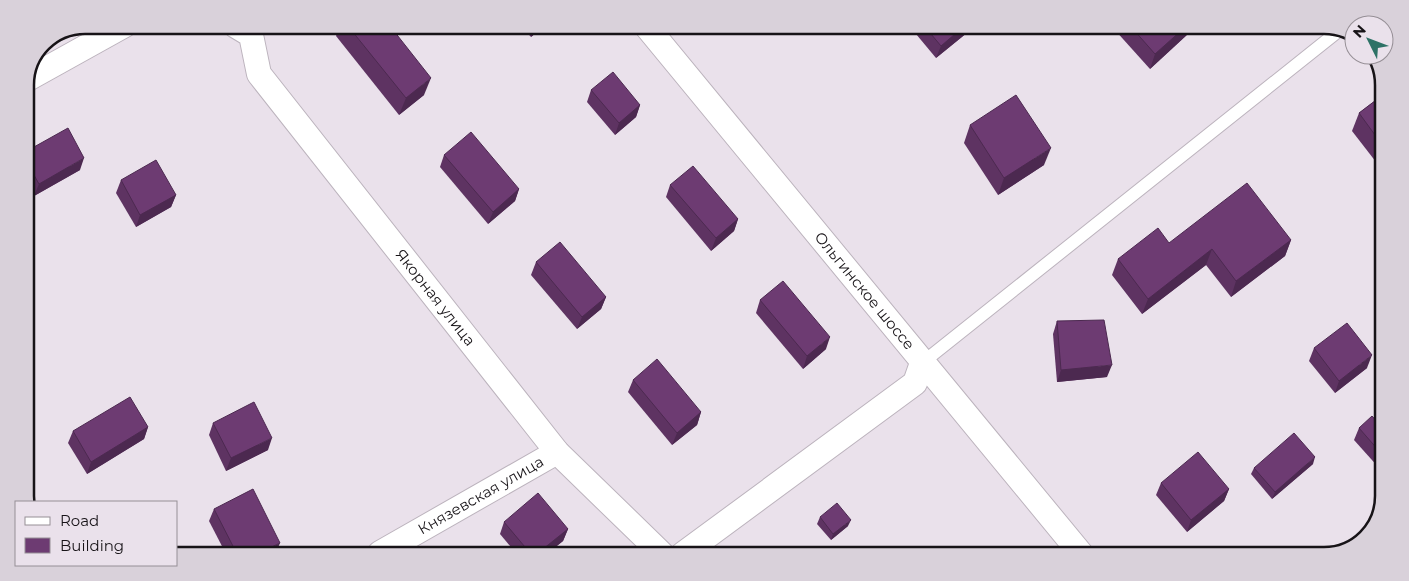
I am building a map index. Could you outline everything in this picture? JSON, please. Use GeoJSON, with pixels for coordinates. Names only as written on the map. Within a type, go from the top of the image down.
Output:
{"type":"FeatureCollection","features":[{"type":"Feature","properties":{"kind":"street"},"geometry":{"type":"LineString","coordinates":[[35,75],[109,34]]}},
{"type":"Feature","properties":{"kind":"street","name":"Якорная улица"},"geometry":{"type":"LineString","coordinates":[[249,34],[259,74],[556,452],[655,547]]}},
{"type":"Feature","properties":{"kind":"street","name":"Ольгинское шоссе"},"geometry":{"type":"LineString","coordinates":[[660,34],[922,364],[1075,547]]}},
{"type":"Feature","properties":{"kind":"street"},"geometry":{"type":"LineString","coordinates":[[692,547],[915,383],[922,364]]}},
{"type":"Feature","properties":{"kind":"street","name":"Князевская улица"},"geometry":{"type":"LineString","coordinates":[[390,547],[556,452]]}},
{"type":"Feature","properties":{"kind":"lane"},"geometry":{"type":"LineString","coordinates":[[922,364],[1335,35]]}},
{"type":"Feature","properties":{"kind":"building"},"geometry":{"type":"Polygon","coordinates":[[[354,34],[396,34],[431,78],[406,98],[354,34]]]}},
{"type":"Feature","properties":{"kind":"building"},"geometry":{"type":"Polygon","coordinates":[[[931,34],[955,34],[941,46],[931,34]]]}},
{"type":"Feature","properties":{"kind":"building"},"geometry":{"type":"Polygon","coordinates":[[[1137,34],[1177,34],[1155,54],[1137,34]]]}},
{"type":"Feature","properties":{"kind":"building"},"geometry":{"type":"Polygon","coordinates":[[[613,72],[640,105],[619,123],[591,90],[613,72]]]}},
{"type":"Feature","properties":{"kind":"building"},"geometry":{"type":"Polygon","coordinates":[[[1016,95],[1051,148],[1004,178],[970,125],[1016,95]]]}},
{"type":"Feature","properties":{"kind":"building"},"geometry":{"type":"Polygon","coordinates":[[[1375,101],[1375,135],[1359,113],[1375,101]]]}},
{"type":"Feature","properties":{"kind":"building"},"geometry":{"type":"Polygon","coordinates":[[[68,128],[84,158],[39,184],[34,175],[34,147],[68,128]]]}},
{"type":"Feature","properties":{"kind":"building"},"geometry":{"type":"Polygon","coordinates":[[[471,132],[519,189],[493,212],[444,155],[471,132]]]}},
{"type":"Feature","properties":{"kind":"building"},"geometry":{"type":"Polygon","coordinates":[[[156,160],[176,195],[140,215],[121,180],[156,160]]]}},
{"type":"Feature","properties":{"kind":"building"},"geometry":{"type":"Polygon","coordinates":[[[693,166],[738,219],[716,238],[670,185],[693,166]]]}},
{"type":"Feature","properties":{"kind":"building"},"geometry":{"type":"Polygon","coordinates":[[[1247,183],[1291,240],[1236,281],[1212,249],[1148,299],[1118,259],[1158,228],[1169,243],[1247,183]]]}},
{"type":"Feature","properties":{"kind":"building"},"geometry":{"type":"Polygon","coordinates":[[[560,242],[606,297],[582,317],[536,262],[560,242]]]}},
{"type":"Feature","properties":{"kind":"building"},"geometry":{"type":"Polygon","coordinates":[[[783,281],[830,337],[807,356],[760,300],[783,281]]]}},
{"type":"Feature","properties":{"kind":"building"},"geometry":{"type":"Polygon","coordinates":[[[1104,320],[1112,365],[1061,370],[1057,321],[1104,320]]]}},
{"type":"Feature","properties":{"kind":"building"},"geometry":{"type":"Polygon","coordinates":[[[1347,323],[1372,355],[1339,381],[1314,348],[1347,323]]]}},
{"type":"Feature","properties":{"kind":"building"},"geometry":{"type":"Polygon","coordinates":[[[657,359],[701,412],[677,433],[633,380],[657,359]]]}},
{"type":"Feature","properties":{"kind":"building"},"geometry":{"type":"Polygon","coordinates":[[[130,397],[148,427],[91,462],[73,431],[130,397]]]}},
{"type":"Feature","properties":{"kind":"building"},"geometry":{"type":"Polygon","coordinates":[[[254,402],[272,438],[231,458],[213,423],[254,402]]]}},
{"type":"Feature","properties":{"kind":"building"},"geometry":{"type":"Polygon","coordinates":[[[1372,416],[1375,419],[1375,446],[1359,428],[1372,416]]]}},
{"type":"Feature","properties":{"kind":"building"},"geometry":{"type":"Polygon","coordinates":[[[1294,433],[1315,457],[1275,492],[1254,468],[1294,433]]]}},
{"type":"Feature","properties":{"kind":"building"},"geometry":{"type":"Polygon","coordinates":[[[1198,452],[1229,489],[1191,520],[1161,483],[1198,452]]]}},
{"type":"Feature","properties":{"kind":"building"},"geometry":{"type":"Polygon","coordinates":[[[253,489],[280,543],[272,547],[233,547],[214,509],[253,489]]]}},
{"type":"Feature","properties":{"kind":"building"},"geometry":{"type":"Polygon","coordinates":[[[538,493],[568,529],[546,547],[525,547],[504,522],[538,493]]]}},
{"type":"Feature","properties":{"kind":"building"},"geometry":{"type":"Polygon","coordinates":[[[837,503],[851,520],[833,534],[820,517],[837,503]]]}}]}
